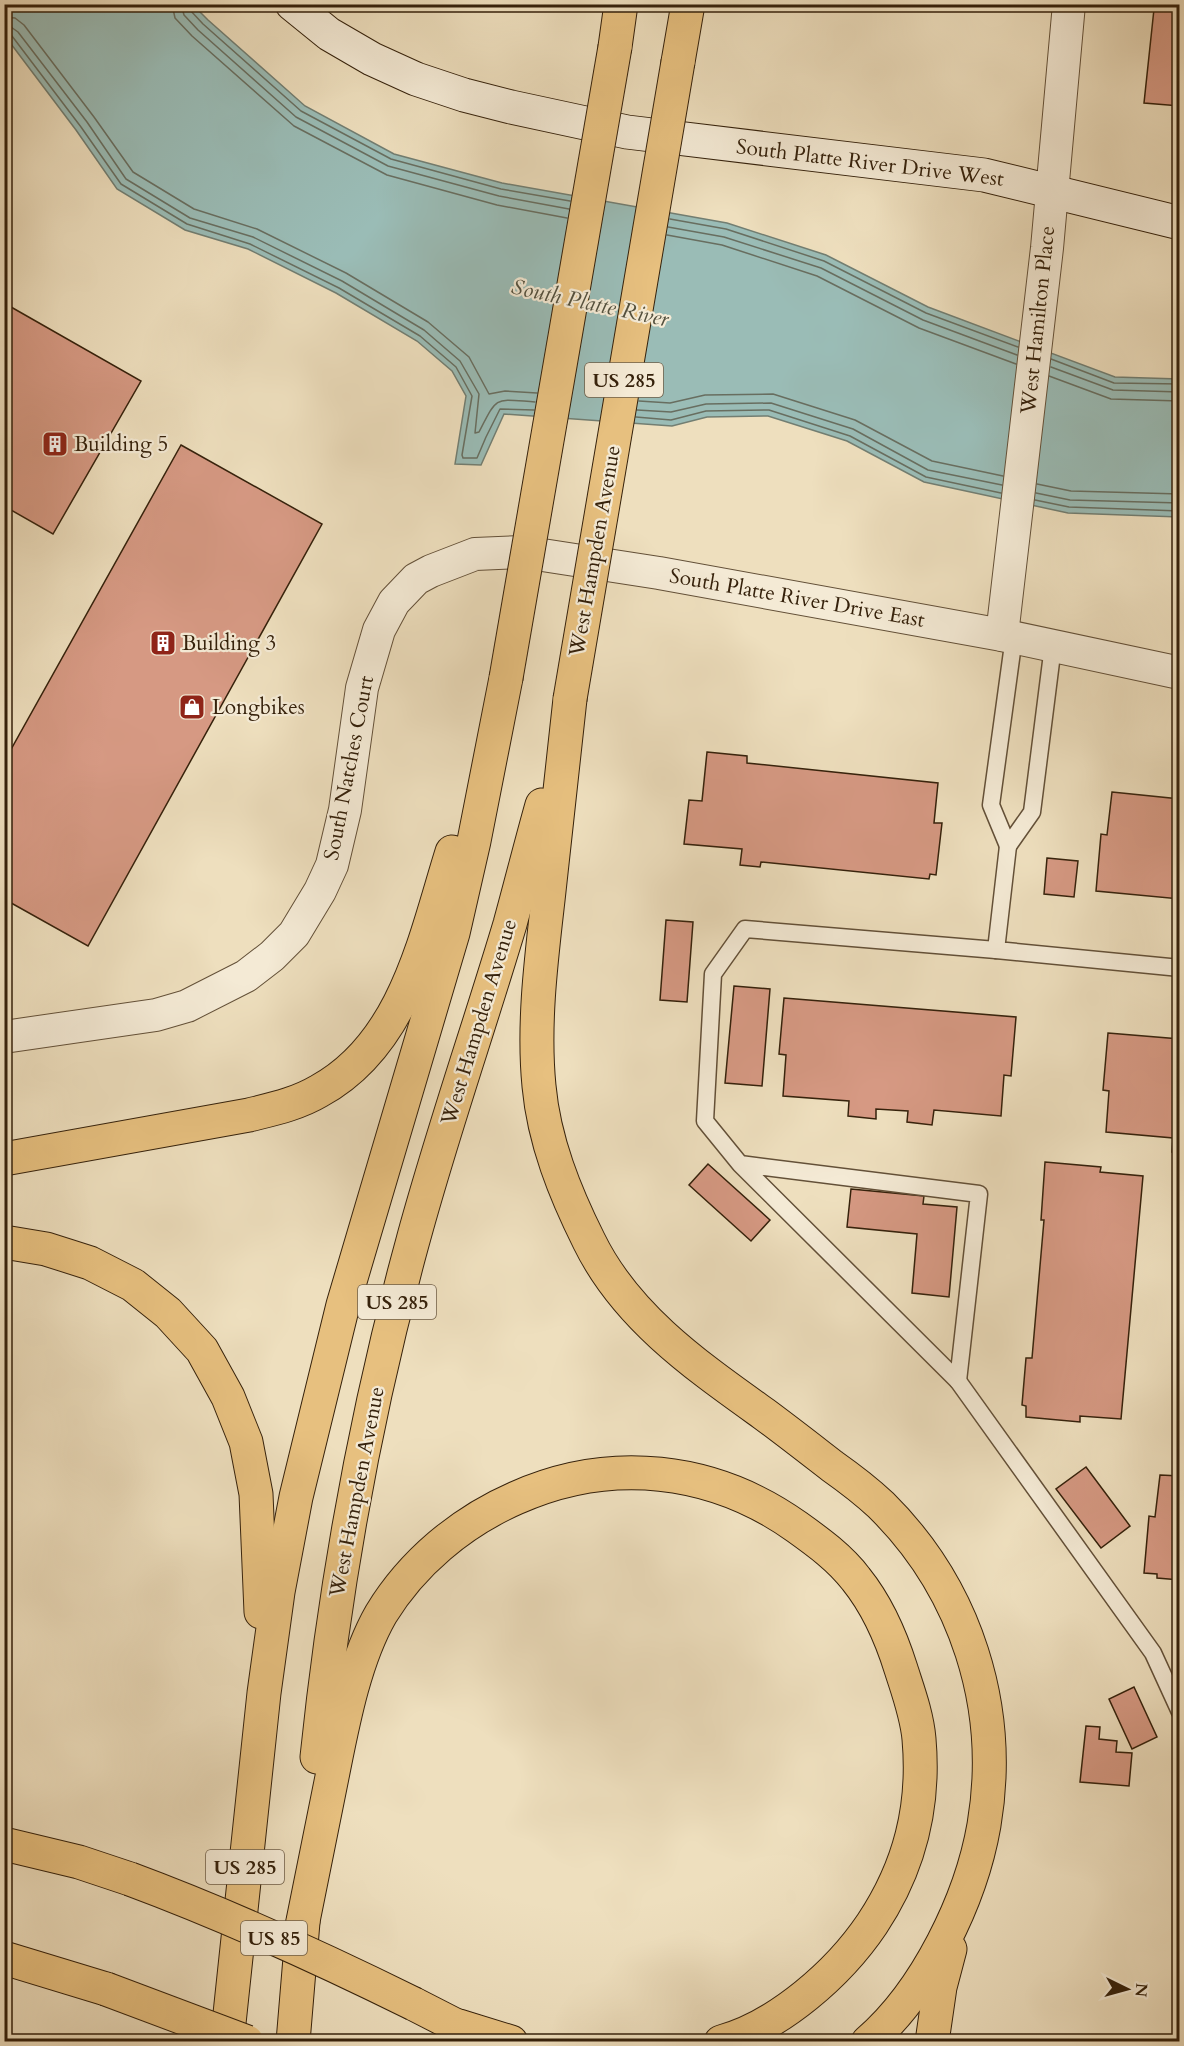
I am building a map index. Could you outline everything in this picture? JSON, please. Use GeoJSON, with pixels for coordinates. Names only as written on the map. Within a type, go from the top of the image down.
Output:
{"type":"FeatureCollection","features":[{"type":"Feature","properties":{"kind":"highway","name":"US 285"},"geometry":{"type":"LineString","coordinates":[[227,2042],[264,1693],[278,1592],[296,1497],[343,1305],[453,933],[474,841],[506,678],[621,4]]}},
{"type":"Feature","properties":{"kind":"highway","name":"West Hampden Avenue"},"geometry":{"type":"LineString","coordinates":[[293,2042],[327,1659],[345,1544],[388,1336],[435,1164],[510,921],[570,699],[688,4]]}},
{"type":"Feature","properties":{"kind":"highway"},"geometry":{"type":"LineString","coordinates":[[4,1159],[167,1131],[269,1110],[288,1105],[319,1091],[344,1074],[364,1054],[384,1028],[403,997],[416,967],[506,678]]}},
{"type":"Feature","properties":{"kind":"highway"},"geometry":{"type":"LineString","coordinates":[[570,699],[544,938],[537,1028],[539,1087],[549,1143],[567,1192],[590,1244],[615,1285],[649,1323],[684,1355],[879,1503],[911,1537],[933,1567],[967,1637],[980,1676],[989,1755],[988,1799],[981,1839],[961,1902],[940,1987],[932,2042]]}},
{"type":"Feature","properties":{"kind":"highway"},"geometry":{"type":"LineString","coordinates":[[4,1242],[46,1249],[90,1263],[133,1285],[168,1313],[202,1350],[228,1397],[246,1442],[256,1494],[264,1693]]}},
{"type":"Feature","properties":{"kind":"highway"},"geometry":{"type":"LineString","coordinates":[[303,1921],[343,1722],[359,1665],[379,1617],[399,1586],[461,1529],[493,1508],[527,1493],[567,1480],[611,1473],[654,1473],[696,1480],[741,1494],[783,1517],[823,1545],[856,1579],[880,1615],[895,1651],[910,1695],[919,1736],[918,1804],[912,1839],[901,1873],[883,1908],[863,1937],[839,1964],[808,1992],[782,2012],[756,2027],[721,2042]]}},
{"type":"Feature","properties":{"kind":"highway","name":"US 85"},"geometry":{"type":"LineString","coordinates":[[10,1844],[80,1862],[189,1901],[343,1969],[467,2033]]}},
{"type":"Feature","properties":{"kind":"highway"},"geometry":{"type":"LineString","coordinates":[[868,2042],[909,1996],[935,1957],[961,1902]]}},
{"type":"Feature","properties":{"kind":"highway"},"geometry":{"type":"LineString","coordinates":[[4,1958],[106,1989],[247,2042]]}},
{"type":"Feature","properties":{"kind":"highway"},"geometry":{"type":"LineString","coordinates":[[467,2033],[511,2042]]}},
{"type":"Feature","properties":{"kind":"street","name":"South Platte River Drive West"},"geometry":{"type":"LineString","coordinates":[[292,4],[329,34],[372,59],[416,79],[511,107],[627,132],[973,173],[1179,223]]}},
{"type":"Feature","properties":{"kind":"street","name":"West Hamilton Place"},"geometry":{"type":"LineString","coordinates":[[1008,636],[1011,560],[1047,248],[1069,4]]}},
{"type":"Feature","properties":{"kind":"street","name":"South Platte River Drive East"},"geometry":{"type":"LineString","coordinates":[[416,579],[475,554],[523,552],[659,573],[1008,636],[1179,673]]}},
{"type":"Feature","properties":{"kind":"street","name":"South Natches Court"},"geometry":{"type":"LineString","coordinates":[[4,1037],[156,1015],[187,1006],[246,976],[272,956],[294,934],[310,909],[332,865],[345,810],[362,688],[379,630],[394,602],[416,579]]}},
{"type":"Feature","properties":{"kind":"lane"},"geometry":{"type":"LineString","coordinates":[[1008,636],[991,805],[1008,846]]}},
{"type":"Feature","properties":{"kind":"lane"},"geometry":{"type":"LineString","coordinates":[[996,950],[1008,846],[1032,812],[1053,645]]}},
{"type":"Feature","properties":{"kind":"lane"},"geometry":{"type":"LineString","coordinates":[[1179,968],[745,929],[713,974],[705,1121],[740,1164],[958,1381],[1153,1653],[1179,1712]]}},
{"type":"Feature","properties":{"kind":"lane"},"geometry":{"type":"LineString","coordinates":[[740,1164],[979,1194],[958,1381]]}},
{"type":"Feature","properties":{"kind":"water","name":"South Platte River"},"geometry":{"type":"Polygon","coordinates":[[[5,5],[193,5],[305,106],[394,154],[502,183],[727,223],[826,255],[928,307],[1115,377],[1179,379],[1179,517],[1068,513],[924,482],[847,441],[768,416],[707,417],[672,426],[504,414],[481,465],[455,464],[466,396],[452,371],[417,341],[336,293],[248,249],[185,230],[117,189],[5,36],[5,5]]]}},
{"type":"Feature","properties":{"kind":"building"},"geometry":{"type":"Polygon","coordinates":[[[1154,9],[1180,12],[1180,106],[1144,103],[1154,9]]]}},
{"type":"Feature","properties":{"kind":"building","name":"Building 5"},"geometry":{"type":"Polygon","coordinates":[[[4,303],[141,381],[53,534],[4,506],[4,303]]]}},
{"type":"Feature","properties":{"kind":"building","name":"Building 3"},"geometry":{"type":"Polygon","coordinates":[[[181,445],[322,524],[88,946],[4,899],[4,762],[181,445]]]}},
{"type":"Feature","properties":{"kind":"building"},"geometry":{"type":"Polygon","coordinates":[[[707,752],[747,756],[747,763],[938,783],[934,823],[942,823],[936,875],[930,874],[929,879],[761,862],[760,867],[740,865],[742,849],[684,844],[689,800],[702,801],[707,752]]]}},
{"type":"Feature","properties":{"kind":"building"},"geometry":{"type":"Polygon","coordinates":[[[1112,792],[1180,799],[1180,899],[1096,891],[1101,834],[1107,835],[1112,792]]]}},
{"type":"Feature","properties":{"kind":"building"},"geometry":{"type":"Polygon","coordinates":[[[1047,858],[1078,861],[1074,897],[1044,894],[1047,858]]]}},
{"type":"Feature","properties":{"kind":"building"},"geometry":{"type":"Polygon","coordinates":[[[666,920],[693,922],[687,1002],[660,1000],[666,920]]]}},
{"type":"Feature","properties":{"kind":"building"},"geometry":{"type":"Polygon","coordinates":[[[734,986],[770,989],[762,1086],[725,1083],[734,986]]]}},
{"type":"Feature","properties":{"kind":"building"},"geometry":{"type":"Polygon","coordinates":[[[784,998],[1016,1017],[1011,1076],[1004,1075],[1001,1116],[934,1110],[932,1125],[907,1122],[908,1111],[876,1109],[876,1119],[848,1116],[849,1101],[783,1096],[786,1055],[779,1054],[784,998]]]}},
{"type":"Feature","properties":{"kind":"building"},"geometry":{"type":"Polygon","coordinates":[[[1108,1033],[1180,1039],[1180,1153],[1172,1152],[1173,1138],[1106,1132],[1109,1091],[1103,1090],[1108,1033]]]}},
{"type":"Feature","properties":{"kind":"building"},"geometry":{"type":"Polygon","coordinates":[[[1045,1162],[1101,1167],[1100,1172],[1143,1176],[1121,1419],[1080,1416],[1080,1422],[1026,1417],[1026,1406],[1022,1405],[1026,1358],[1032,1358],[1044,1220],[1041,1220],[1045,1162]]]}},
{"type":"Feature","properties":{"kind":"building"},"geometry":{"type":"Polygon","coordinates":[[[708,1164],[770,1220],[751,1241],[689,1185],[708,1164]]]}},
{"type":"Feature","properties":{"kind":"building"},"geometry":{"type":"Polygon","coordinates":[[[851,1189],[924,1196],[923,1204],[957,1207],[949,1297],[912,1293],[917,1234],[847,1227],[851,1189]]]}},
{"type":"Feature","properties":{"kind":"building"},"geometry":{"type":"Polygon","coordinates":[[[1086,1467],[1130,1526],[1101,1548],[1056,1489],[1086,1467]]]}},
{"type":"Feature","properties":{"kind":"building"},"geometry":{"type":"Polygon","coordinates":[[[1160,1475],[1180,1476],[1180,1580],[1157,1578],[1157,1574],[1144,1573],[1149,1516],[1155,1517],[1160,1475]]]}},
{"type":"Feature","properties":{"kind":"building"},"geometry":{"type":"Polygon","coordinates":[[[1134,1687],[1157,1737],[1132,1749],[1109,1699],[1134,1687]]]}},
{"type":"Feature","properties":{"kind":"building"},"geometry":{"type":"Polygon","coordinates":[[[1086,1726],[1100,1727],[1099,1739],[1117,1741],[1116,1752],[1132,1753],[1129,1786],[1080,1782],[1086,1726]]]}},
{"type":"Feature","properties":{"kind":"place","name":"Building 5"},"geometry":{"type":"Point","coordinates":[55,444]}},
{"type":"Feature","properties":{"kind":"place","name":"Building 3"},"geometry":{"type":"Point","coordinates":[163,643]}},
{"type":"Feature","properties":{"kind":"place","name":"Longbikes"},"geometry":{"type":"Point","coordinates":[192,707]}}]}
